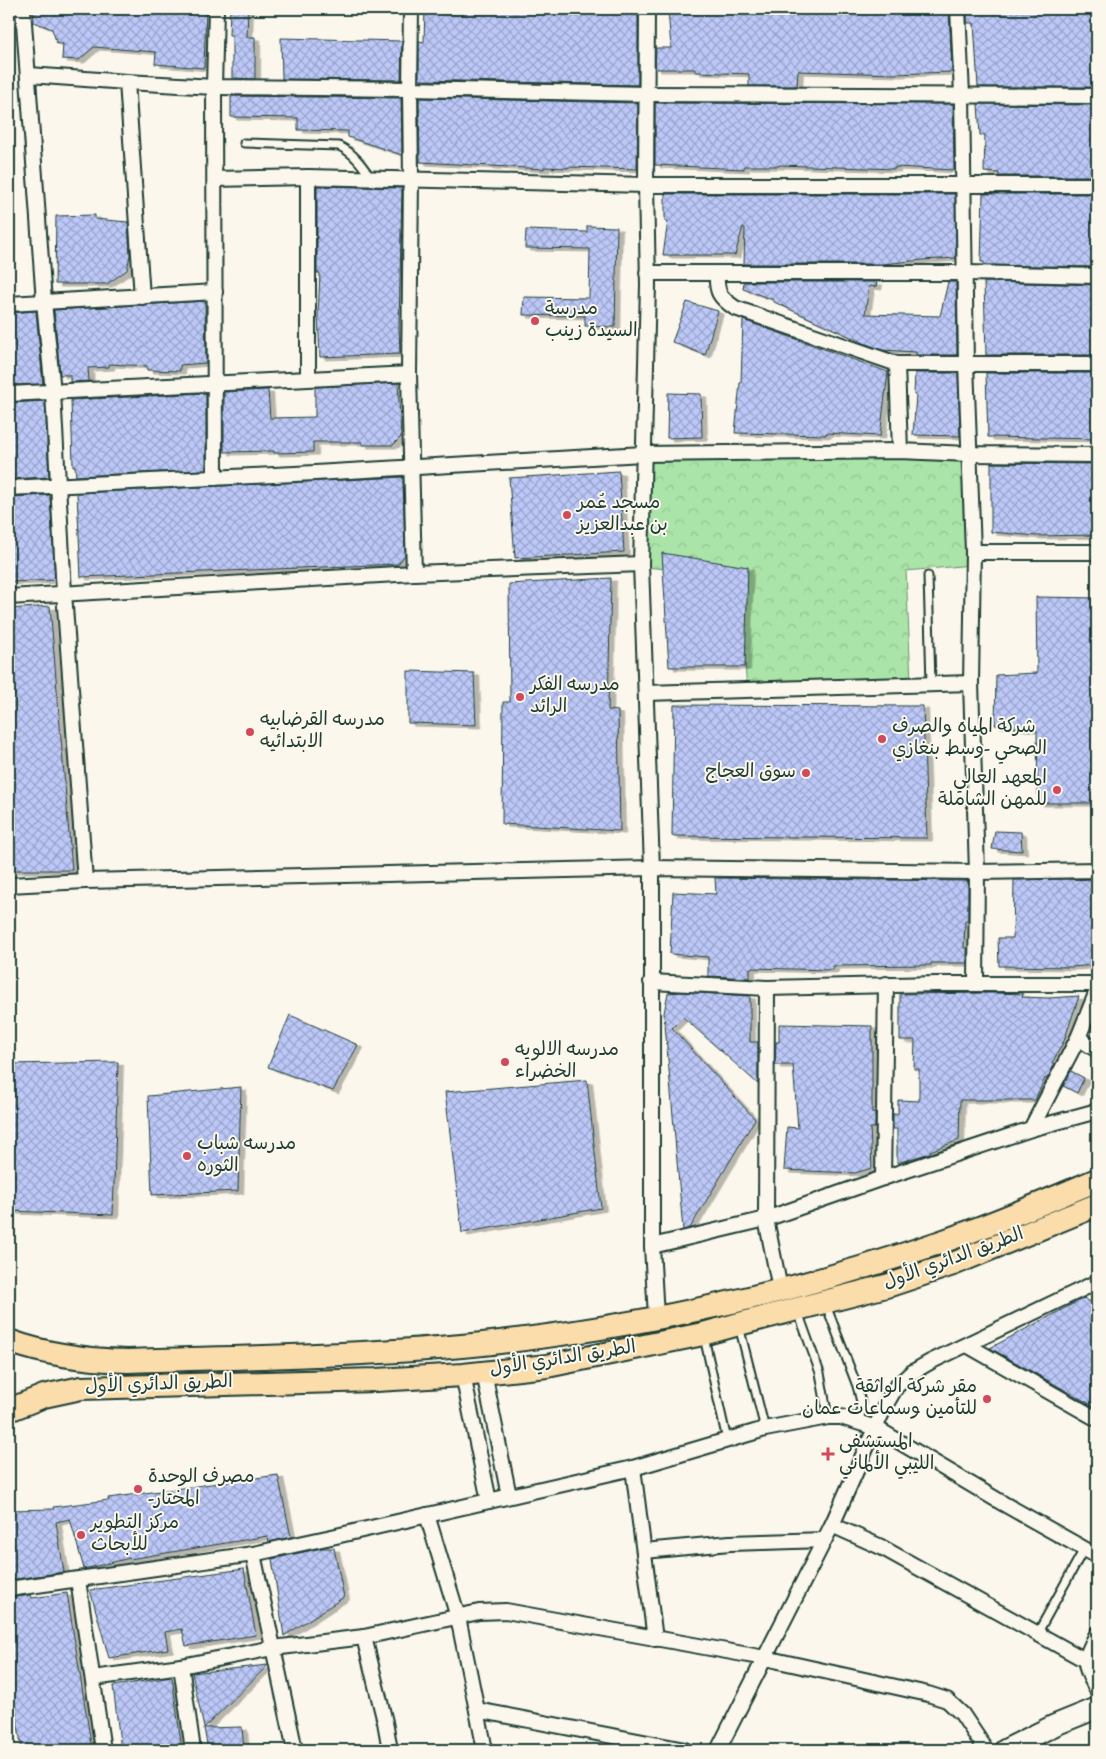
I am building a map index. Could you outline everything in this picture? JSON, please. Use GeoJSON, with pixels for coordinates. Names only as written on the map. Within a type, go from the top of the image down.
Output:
{"type":"FeatureCollection","features":[{"type":"Feature","properties":{"kind":"main road","name":"الطريق الدائري الأول"},"geometry":{"type":"LineString","coordinates":[[9,1341],[47,1352],[80,1358],[128,1361],[374,1352],[491,1343],[552,1335],[656,1317],[814,1280],[945,1241],[1097,1180]]}},
{"type":"Feature","properties":{"kind":"main road","name":"الطريق الدائري الأول"},"geometry":{"type":"LineString","coordinates":[[9,1410],[44,1396],[81,1388],[376,1380],[473,1374],[548,1366],[703,1334],[890,1285],[953,1264],[1097,1205]]}},
{"type":"Feature","properties":{"kind":"street"},"geometry":{"type":"LineString","coordinates":[[23,9],[44,302],[53,392],[64,593],[85,881]]}},
{"type":"Feature","properties":{"kind":"street"},"geometry":{"type":"LineString","coordinates":[[215,477],[214,87],[216,9]]}},
{"type":"Feature","properties":{"kind":"street"},"geometry":{"type":"LineString","coordinates":[[411,9],[409,374],[414,573]]}},
{"type":"Feature","properties":{"kind":"street"},"geometry":{"type":"LineString","coordinates":[[647,9],[646,185],[648,273],[641,564],[652,868],[652,1246],[656,1317]]}},
{"type":"Feature","properties":{"kind":"street"},"geometry":{"type":"LineString","coordinates":[[958,9],[962,95],[966,364],[973,552],[972,683],[977,872],[976,984]]}},
{"type":"Feature","properties":{"kind":"street"},"geometry":{"type":"LineString","coordinates":[[29,76],[214,87],[410,88],[647,94],[1097,96]]}},
{"type":"Feature","properties":{"kind":"street"},"geometry":{"type":"LineString","coordinates":[[127,82],[142,297]]}},
{"type":"Feature","properties":{"kind":"street"},"geometry":{"type":"LineString","coordinates":[[215,179],[308,177],[646,185],[1097,185]]}},
{"type":"Feature","properties":{"kind":"street"},"geometry":{"type":"LineString","coordinates":[[308,177],[308,378]]}},
{"type":"Feature","properties":{"kind":"street"},"geometry":{"type":"LineString","coordinates":[[648,273],[966,273],[1097,276]]}},
{"type":"Feature","properties":{"kind":"street"},"geometry":{"type":"LineString","coordinates":[[717,273],[718,291],[722,299],[734,308],[897,364],[1097,364]]}},
{"type":"Feature","properties":{"kind":"street"},"geometry":{"type":"LineString","coordinates":[[9,304],[215,292]]}},
{"type":"Feature","properties":{"kind":"street"},"geometry":{"type":"LineString","coordinates":[[897,364],[900,451]]}},
{"type":"Feature","properties":{"kind":"street"},"geometry":{"type":"LineString","coordinates":[[9,394],[215,382],[409,374]]}},
{"type":"Feature","properties":{"kind":"street"},"geometry":{"type":"LineString","coordinates":[[9,488],[643,454],[900,451],[969,454],[1097,455]]}},
{"type":"Feature","properties":{"kind":"street"},"geometry":{"type":"LineString","coordinates":[[973,552],[1097,552]]}},
{"type":"Feature","properties":{"kind":"street"},"geometry":{"type":"LineString","coordinates":[[9,597],[414,573],[641,564]]}},
{"type":"Feature","properties":{"kind":"street"},"geometry":{"type":"LineString","coordinates":[[646,693],[972,683]]}},
{"type":"Feature","properties":{"kind":"street"},"geometry":{"type":"LineString","coordinates":[[9,885],[85,881],[652,868],[977,872],[1097,870]]}},
{"type":"Feature","properties":{"kind":"street"},"geometry":{"type":"LineString","coordinates":[[651,982],[767,988],[886,984],[1097,984]]}},
{"type":"Feature","properties":{"kind":"street"},"geometry":{"type":"LineString","coordinates":[[883,1178],[886,984]]}},
{"type":"Feature","properties":{"kind":"street"},"geometry":{"type":"LineString","coordinates":[[767,988],[766,1219],[780,1289]]}},
{"type":"Feature","properties":{"kind":"street"},"geometry":{"type":"LineString","coordinates":[[1032,1129],[1078,1038],[1097,991]]}},
{"type":"Feature","properties":{"kind":"street"},"geometry":{"type":"LineString","coordinates":[[1078,1038],[1097,1050]]}},
{"type":"Feature","properties":{"kind":"street"},"geometry":{"type":"LineString","coordinates":[[652,1246],[766,1219],[1032,1129],[1097,1111]]}},
{"type":"Feature","properties":{"kind":"street"},"geometry":{"type":"LineString","coordinates":[[718,1750],[832,1525],[885,1406],[896,1387],[911,1373],[966,1345],[1093,1288]]}},
{"type":"Feature","properties":{"kind":"street"},"geometry":{"type":"LineString","coordinates":[[966,1345],[1097,1420]]}},
{"type":"Feature","properties":{"kind":"street"},"geometry":{"type":"LineString","coordinates":[[473,1374],[509,1496]]}},
{"type":"Feature","properties":{"kind":"street"},"geometry":{"type":"LineString","coordinates":[[473,1374],[489,1501]]}},
{"type":"Feature","properties":{"kind":"street"},"geometry":{"type":"LineString","coordinates":[[9,1589],[253,1554],[632,1468],[765,1429],[828,1417],[841,1417],[876,1428],[1004,1504],[1097,1556]]}},
{"type":"Feature","properties":{"kind":"street"},"geometry":{"type":"LineString","coordinates":[[632,1468],[655,1639]]}},
{"type":"Feature","properties":{"kind":"street"},"geometry":{"type":"LineString","coordinates":[[427,1515],[458,1617],[485,1750]]}},
{"type":"Feature","properties":{"kind":"street"},"geometry":{"type":"LineString","coordinates":[[832,1525],[881,1547],[1085,1660]]}},
{"type":"Feature","properties":{"kind":"street"},"geometry":{"type":"LineString","coordinates":[[644,1551],[730,1543],[824,1540]]}},
{"type":"Feature","properties":{"kind":"street"},"geometry":{"type":"LineString","coordinates":[[253,1554],[295,1750]]}},
{"type":"Feature","properties":{"kind":"street"},"geometry":{"type":"LineString","coordinates":[[78,1580],[94,1678],[103,1750]]}},
{"type":"Feature","properties":{"kind":"street"},"geometry":{"type":"LineString","coordinates":[[94,1678],[181,1666],[273,1648],[364,1637],[479,1612],[506,1611],[765,1658],[928,1694],[947,1700],[962,1714],[986,1750]]}},
{"type":"Feature","properties":{"kind":"street"},"geometry":{"type":"LineString","coordinates":[[1097,1634],[1085,1660],[1087,1670],[1097,1690]]}},
{"type":"Feature","properties":{"kind":"street"},"geometry":{"type":"LineString","coordinates":[[364,1637],[390,1750]]}},
{"type":"Feature","properties":{"kind":"street"},"geometry":{"type":"LineString","coordinates":[[181,1666],[193,1750]]}},
{"type":"Feature","properties":{"kind":"street"},"geometry":{"type":"LineString","coordinates":[[1005,1750],[1055,1725],[1097,1708]]}},
{"type":"Feature","properties":{"kind":"street"},"geometry":{"type":"LineString","coordinates":[[477,1710],[685,1750]]}},
{"type":"Feature","properties":{"kind":"lane"},"geometry":{"type":"LineString","coordinates":[[244,143],[339,146],[348,150],[355,157],[371,178]]}},
{"type":"Feature","properties":{"kind":"lane"},"geometry":{"type":"LineString","coordinates":[[928,576],[931,684]]}},
{"type":"Feature","properties":{"kind":"lane"},"geometry":{"type":"LineString","coordinates":[[825,1302],[857,1386],[861,1402],[860,1423]]}},
{"type":"Feature","properties":{"kind":"lane"},"geometry":{"type":"LineString","coordinates":[[797,1309],[820,1373],[828,1417]]}},
{"type":"Feature","properties":{"kind":"lane"},"geometry":{"type":"LineString","coordinates":[[739,1324],[765,1429]]}},
{"type":"Feature","properties":{"kind":"lane"},"geometry":{"type":"LineString","coordinates":[[703,1334],[727,1440]]}},
{"type":"Feature","properties":{"kind":"lane"},"geometry":{"type":"LineString","coordinates":[[1038,1634],[1084,1548]]}},
{"type":"Feature","properties":{"kind":"green space"},"geometry":{"type":"Polygon","coordinates":[[[643,454],[969,454],[972,565],[906,571],[911,681],[747,688],[737,575],[644,567],[643,454]]]}},
{"type":"Feature","properties":{"kind":"building"},"geometry":{"type":"Polygon","coordinates":[[[33,9],[206,9],[204,68],[155,64],[156,52],[94,47],[79,60],[62,59],[63,44],[57,44],[52,29],[34,22],[33,9]]]}},
{"type":"Feature","properties":{"kind":"building"},"geometry":{"type":"Polygon","coordinates":[[[230,9],[248,9],[247,37],[255,37],[255,79],[232,78],[232,35],[229,35],[230,9]]]}},
{"type":"Feature","properties":{"kind":"building"},"geometry":{"type":"Polygon","coordinates":[[[425,9],[638,9],[638,85],[419,80],[419,41],[424,42],[425,9]]]}},
{"type":"Feature","properties":{"kind":"building"},"geometry":{"type":"Polygon","coordinates":[[[668,9],[724,11],[724,9],[949,9],[952,72],[894,74],[798,71],[797,86],[749,86],[749,74],[695,72],[695,69],[655,69],[656,48],[671,48],[668,9]]]}},
{"type":"Feature","properties":{"kind":"building"},"geometry":{"type":"Polygon","coordinates":[[[1027,9],[1097,12],[1097,87],[978,87],[974,23],[967,23],[967,10],[1027,11],[1027,9]]]}},
{"type":"Feature","properties":{"kind":"building"},"geometry":{"type":"Polygon","coordinates":[[[281,38],[402,41],[401,80],[282,79],[281,38]]]}},
{"type":"Feature","properties":{"kind":"building"},"geometry":{"type":"Polygon","coordinates":[[[231,96],[401,98],[402,155],[348,137],[348,131],[298,130],[298,118],[231,117],[231,96]]]}},
{"type":"Feature","properties":{"kind":"building"},"geometry":{"type":"Polygon","coordinates":[[[419,98],[638,103],[637,169],[544,167],[544,169],[420,162],[419,98]]]}},
{"type":"Feature","properties":{"kind":"building"},"geometry":{"type":"Polygon","coordinates":[[[655,103],[953,104],[954,170],[779,165],[744,166],[744,169],[655,165],[655,103]]]}},
{"type":"Feature","properties":{"kind":"building"},"geometry":{"type":"Polygon","coordinates":[[[978,104],[1097,105],[1097,176],[999,176],[999,173],[984,172],[985,135],[980,135],[978,104]]]}},
{"type":"Feature","properties":{"kind":"building"},"geometry":{"type":"Polygon","coordinates":[[[317,186],[402,188],[400,354],[320,357],[318,315],[320,273],[317,273],[317,186]]]}},
{"type":"Feature","properties":{"kind":"building"},"geometry":{"type":"Polygon","coordinates":[[[665,194],[955,194],[956,258],[882,264],[744,264],[745,228],[743,227],[735,255],[663,255],[668,221],[665,221],[665,194]]]}},
{"type":"Feature","properties":{"kind":"building"},"geometry":{"type":"Polygon","coordinates":[[[983,194],[1097,194],[1097,267],[984,265],[984,262],[981,262],[983,194]]]}},
{"type":"Feature","properties":{"kind":"building"},"geometry":{"type":"Polygon","coordinates":[[[95,215],[95,219],[128,222],[130,255],[127,270],[107,284],[55,284],[56,216],[95,215]]]}},
{"type":"Feature","properties":{"kind":"building"},"geometry":{"type":"Polygon","coordinates":[[[587,226],[617,227],[615,327],[585,326],[585,316],[523,315],[524,297],[589,298],[590,249],[525,248],[526,230],[587,232],[587,226]]]}},
{"type":"Feature","properties":{"kind":"building"},"geometry":{"type":"Polygon","coordinates":[[[744,282],[877,282],[876,287],[869,286],[865,314],[940,316],[948,282],[956,282],[957,355],[916,355],[916,352],[882,350],[774,302],[774,300],[743,289],[744,282]]]}},
{"type":"Feature","properties":{"kind":"building"},"geometry":{"type":"Polygon","coordinates":[[[984,282],[1097,285],[1097,355],[986,355],[984,282]]]}},
{"type":"Feature","properties":{"kind":"building"},"geometry":{"type":"Polygon","coordinates":[[[205,301],[206,363],[180,365],[180,371],[147,370],[147,366],[109,364],[109,367],[88,368],[89,381],[70,382],[70,375],[60,375],[54,310],[205,301]]]}},
{"type":"Feature","properties":{"kind":"building"},"geometry":{"type":"Polygon","coordinates":[[[687,302],[718,311],[705,355],[672,342],[687,302]]]}},
{"type":"Feature","properties":{"kind":"building"},"geometry":{"type":"Polygon","coordinates":[[[36,311],[43,384],[9,385],[9,313],[36,311]]]}},
{"type":"Feature","properties":{"kind":"building"},"geometry":{"type":"Polygon","coordinates":[[[743,320],[888,372],[880,436],[826,433],[826,435],[735,433],[741,383],[743,320]]]}},
{"type":"Feature","properties":{"kind":"building"},"geometry":{"type":"Polygon","coordinates":[[[915,373],[958,373],[960,436],[913,435],[916,395],[914,395],[915,373]]]}},
{"type":"Feature","properties":{"kind":"building"},"geometry":{"type":"Polygon","coordinates":[[[986,373],[1097,373],[1097,439],[988,437],[986,373]]]}},
{"type":"Feature","properties":{"kind":"building"},"geometry":{"type":"Polygon","coordinates":[[[398,383],[401,437],[393,445],[362,445],[362,442],[313,442],[313,452],[224,452],[224,392],[268,390],[270,418],[315,417],[315,387],[398,383]]]}},
{"type":"Feature","properties":{"kind":"building"},"geometry":{"type":"Polygon","coordinates":[[[206,393],[206,470],[76,476],[75,466],[73,466],[71,400],[206,393]]]}},
{"type":"Feature","properties":{"kind":"building"},"geometry":{"type":"Polygon","coordinates":[[[668,393],[701,394],[702,437],[667,438],[668,393]]]}},
{"type":"Feature","properties":{"kind":"building"},"geometry":{"type":"Polygon","coordinates":[[[45,401],[49,477],[9,479],[9,403],[45,401]]]}},
{"type":"Feature","properties":{"kind":"building"},"geometry":{"type":"Polygon","coordinates":[[[991,463],[1097,464],[1097,535],[1037,536],[991,532],[991,463]]]}},
{"type":"Feature","properties":{"kind":"building","name":"مسجد عُمر بن عبدالعزيز"},"geometry":{"type":"Polygon","coordinates":[[[619,471],[624,552],[515,558],[509,478],[619,471]]]}},
{"type":"Feature","properties":{"kind":"building"},"geometry":{"type":"Polygon","coordinates":[[[403,477],[405,555],[398,564],[81,577],[77,493],[403,477]]]}},
{"type":"Feature","properties":{"kind":"building"},"geometry":{"type":"Polygon","coordinates":[[[50,495],[55,580],[9,582],[9,497],[50,495]]]}},
{"type":"Feature","properties":{"kind":"building"},"geometry":{"type":"Polygon","coordinates":[[[662,553],[748,567],[745,667],[669,667],[662,553]]]}},
{"type":"Feature","properties":{"kind":"building"},"geometry":{"type":"Polygon","coordinates":[[[611,578],[608,710],[618,711],[620,831],[502,824],[503,702],[510,702],[509,584],[611,578]]]}},
{"type":"Feature","properties":{"kind":"building"},"geometry":{"type":"Polygon","coordinates":[[[1036,597],[1097,598],[1097,803],[1038,803],[1037,730],[995,725],[996,675],[1037,673],[1036,597]]]}},
{"type":"Feature","properties":{"kind":"building"},"geometry":{"type":"Polygon","coordinates":[[[50,606],[72,870],[9,870],[9,609],[50,606]]]}},
{"type":"Feature","properties":{"kind":"building"},"geometry":{"type":"Polygon","coordinates":[[[408,671],[474,673],[476,725],[408,723],[408,671]]]}},
{"type":"Feature","properties":{"kind":"building","name":"سوق العجاج"},"geometry":{"type":"Polygon","coordinates":[[[674,705],[923,706],[927,838],[672,836],[674,705]]]}},
{"type":"Feature","properties":{"kind":"building"},"geometry":{"type":"Polygon","coordinates":[[[995,831],[1021,832],[1022,851],[992,849],[995,831]]]}},
{"type":"Feature","properties":{"kind":"building"},"geometry":{"type":"Polygon","coordinates":[[[715,878],[968,881],[968,920],[965,920],[964,948],[967,948],[967,963],[833,966],[833,970],[750,968],[750,978],[708,976],[708,957],[670,954],[673,892],[716,894],[715,878]]]}},
{"type":"Feature","properties":{"kind":"building"},"geometry":{"type":"Polygon","coordinates":[[[1014,880],[1097,880],[1097,965],[1071,967],[999,966],[998,938],[1013,938],[1014,880]]]}},
{"type":"Feature","properties":{"kind":"building"},"geometry":{"type":"Polygon","coordinates":[[[668,993],[750,996],[750,1042],[758,1042],[758,1084],[683,1017],[672,1028],[755,1119],[690,1228],[683,1230],[664,1013],[668,993]]]}},
{"type":"Feature","properties":{"kind":"building"},"geometry":{"type":"Polygon","coordinates":[[[900,994],[1023,994],[1022,997],[1049,998],[1079,996],[1064,1041],[1052,1063],[1055,1064],[1047,1079],[1045,1078],[1035,1100],[960,1100],[959,1140],[930,1151],[930,1153],[897,1163],[897,1129],[893,1129],[893,1114],[898,1114],[898,1100],[919,1101],[919,1069],[914,1069],[915,1040],[900,1040],[900,994]]]}},
{"type":"Feature","properties":{"kind":"building"},"geometry":{"type":"Polygon","coordinates":[[[290,1015],[358,1045],[333,1091],[268,1067],[290,1015]]]}},
{"type":"Feature","properties":{"kind":"building"},"geometry":{"type":"Polygon","coordinates":[[[779,1024],[872,1026],[872,1113],[875,1113],[875,1128],[870,1128],[872,1168],[855,1173],[784,1170],[787,1127],[798,1128],[793,1065],[775,1065],[776,1042],[779,1042],[779,1024]]]}},
{"type":"Feature","properties":{"kind":"building"},"geometry":{"type":"Polygon","coordinates":[[[118,1062],[113,1215],[9,1211],[9,1064],[118,1062]]]}},
{"type":"Feature","properties":{"kind":"building"},"geometry":{"type":"Polygon","coordinates":[[[1071,1071],[1084,1078],[1077,1093],[1063,1086],[1071,1071]]]}},
{"type":"Feature","properties":{"kind":"building"},"geometry":{"type":"Polygon","coordinates":[[[587,1080],[601,1208],[462,1233],[445,1092],[587,1080]]]}},
{"type":"Feature","properties":{"kind":"building"},"geometry":{"type":"Polygon","coordinates":[[[241,1087],[238,1191],[152,1195],[148,1096],[241,1087]]]}},
{"type":"Feature","properties":{"kind":"building"},"geometry":{"type":"Polygon","coordinates":[[[1084,1298],[1097,1306],[1097,1408],[990,1348],[1084,1298]]]}},
{"type":"Feature","properties":{"kind":"building"},"geometry":{"type":"Polygon","coordinates":[[[278,1475],[291,1537],[269,1542],[268,1536],[130,1558],[84,1569],[70,1519],[56,1522],[64,1572],[9,1580],[9,1510],[54,1509],[53,1507],[109,1500],[108,1498],[278,1475]]]}},
{"type":"Feature","properties":{"kind":"building"},"geometry":{"type":"Polygon","coordinates":[[[322,1548],[334,1548],[344,1597],[284,1636],[272,1559],[322,1548]]]}},
{"type":"Feature","properties":{"kind":"building"},"geometry":{"type":"Polygon","coordinates":[[[244,1569],[256,1635],[186,1646],[182,1629],[165,1632],[168,1649],[109,1658],[90,1590],[244,1569]]]}},
{"type":"Feature","properties":{"kind":"building"},"geometry":{"type":"Polygon","coordinates":[[[67,1593],[92,1750],[22,1750],[9,1671],[9,1598],[31,1595],[32,1598],[67,1593]]]}},
{"type":"Feature","properties":{"kind":"building"},"geometry":{"type":"Polygon","coordinates":[[[268,1665],[204,1728],[192,1673],[268,1665]]]}},
{"type":"Feature","properties":{"kind":"building"},"geometry":{"type":"Polygon","coordinates":[[[172,1677],[182,1750],[121,1750],[113,1686],[172,1677]]]}},
{"type":"Feature","properties":{"kind":"building"},"geometry":{"type":"Polygon","coordinates":[[[242,1727],[244,1750],[208,1750],[204,1728],[242,1727]]]}},
{"type":"Feature","properties":{"kind":"place","name":"مدرسة السيدة زينب"},"geometry":{"type":"Point","coordinates":[535,321]}},
{"type":"Feature","properties":{"kind":"place","name":"مسجد عُمر بن عبدالعزيز"},"geometry":{"type":"Point","coordinates":[567,515]}},
{"type":"Feature","properties":{"kind":"place","name":"مدرسه الفكر الرائد"},"geometry":{"type":"Point","coordinates":[520,697]}},
{"type":"Feature","properties":{"kind":"place","name":"مدرسه القرضابيه الابتدائيه"},"geometry":{"type":"Point","coordinates":[250,732]}},
{"type":"Feature","properties":{"kind":"place","name":"شركة المياه والصرف الصحي -وسط بنغازي"},"geometry":{"type":"Point","coordinates":[882,739]}},
{"type":"Feature","properties":{"kind":"place","name":"سوق العجاج"},"geometry":{"type":"Point","coordinates":[806,773]}},
{"type":"Feature","properties":{"kind":"place","name":"المعهد العالي للمهن الشاملة"},"geometry":{"type":"Point","coordinates":[1057,790]}},
{"type":"Feature","properties":{"kind":"place","name":"مدرسه الالويه الخضراء"},"geometry":{"type":"Point","coordinates":[505,1062]}},
{"type":"Feature","properties":{"kind":"place","name":"مدرسه شباب الثوره"},"geometry":{"type":"Point","coordinates":[187,1156]}},
{"type":"Feature","properties":{"kind":"place","name":"مقر شركة الواثقة للتأمين وسماعات عمان"},"geometry":{"type":"Point","coordinates":[987,1399]}},
{"type":"Feature","properties":{"kind":"place","name":"المستشفى الليبي الألماني"},"geometry":{"type":"Point","coordinates":[828,1454]}},
{"type":"Feature","properties":{"kind":"place","name":"مصرف الوحدة -المختار"},"geometry":{"type":"Point","coordinates":[138,1489]}},
{"type":"Feature","properties":{"kind":"place","name":"مركز التطوير للأبحاث"},"geometry":{"type":"Point","coordinates":[81,1535]}}]}
